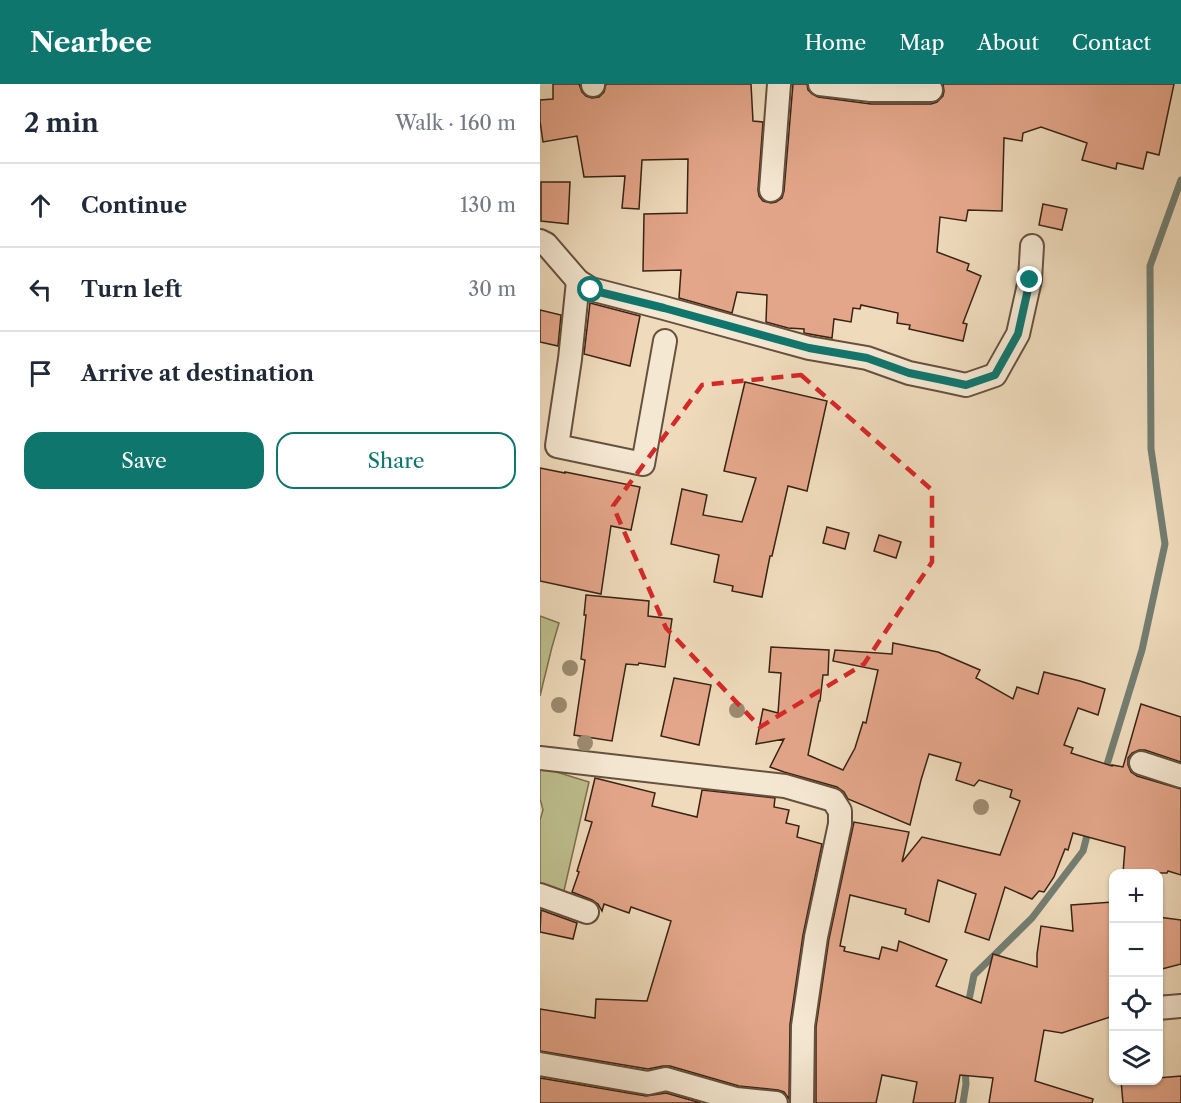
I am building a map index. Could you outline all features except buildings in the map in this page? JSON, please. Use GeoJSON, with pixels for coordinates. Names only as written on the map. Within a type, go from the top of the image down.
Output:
{"type":"FeatureCollection","features":[{"type":"Feature","properties":{"kind":"street"},"geometry":{"type":"LineString","coordinates":[[771,190],[779,84]]}},
{"type":"Feature","properties":{"kind":"street"},"geometry":{"type":"LineString","coordinates":[[819,84],[871,90],[931,90]]}},
{"type":"Feature","properties":{"kind":"street"},"geometry":{"type":"LineString","coordinates":[[540,241],[546,244],[578,281],[591,290],[809,348],[867,358],[909,373],[966,385],[995,375],[1018,334],[1030,280],[1032,246]]}},
{"type":"Feature","properties":{"kind":"street"},"geometry":{"type":"LineString","coordinates":[[578,281],[570,359],[557,446],[643,464],[665,341]]}},
{"type":"Feature","properties":{"kind":"street"},"geometry":{"type":"LineString","coordinates":[[540,758],[785,786],[833,800],[840,811],[840,824],[816,937],[803,1026],[802,1103]]}},
{"type":"Feature","properties":{"kind":"street"},"geometry":{"type":"LineString","coordinates":[[1141,763],[1181,776]]}},
{"type":"Feature","properties":{"kind":"street"},"geometry":{"type":"LineString","coordinates":[[540,895],[587,912]]}},
{"type":"Feature","properties":{"kind":"street"},"geometry":{"type":"LineString","coordinates":[[1163,1008],[1181,1006]]}},
{"type":"Feature","properties":{"kind":"street"},"geometry":{"type":"LineString","coordinates":[[540,1064],[648,1083],[666,1079],[736,1099],[776,1103]]}},
{"type":"Feature","properties":{"kind":"highlighted area"},"geometry":{"type":"Polygon","coordinates":[[[801,375],[932,490],[932,562],[864,664],[760,727],[666,628],[613,506],[702,385],[801,375]]]}},
{"type":"Feature","properties":{"kind":"green space"},"geometry":{"type":"Polygon","coordinates":[[[540,616],[559,623],[540,696],[540,616]]]}},
{"type":"Feature","properties":{"kind":"green space"},"geometry":{"type":"Polygon","coordinates":[[[540,767],[589,782],[563,895],[540,888],[540,820],[543,810],[540,799],[540,767]]]}},
{"type":"Feature","properties":{"kind":"waterway"},"geometry":{"type":"LineString","coordinates":[[1105,771],[1142,650],[1165,544],[1151,449],[1150,266],[1181,180]]}},
{"type":"Feature","properties":{"kind":"waterway"},"geometry":{"type":"LineString","coordinates":[[968,1005],[974,975],[1032,918],[1083,851],[1089,828]]}},
{"type":"Feature","properties":{"kind":"waterway"},"geometry":{"type":"LineString","coordinates":[[963,1103],[966,1084],[965,1067]]}},
{"type":"Feature","properties":{"kind":"route"},"geometry":{"type":"LineString","coordinates":[[591,290],[809,348],[867,358],[909,373],[966,385],[995,375],[1018,334],[1030,280]]}}]}
